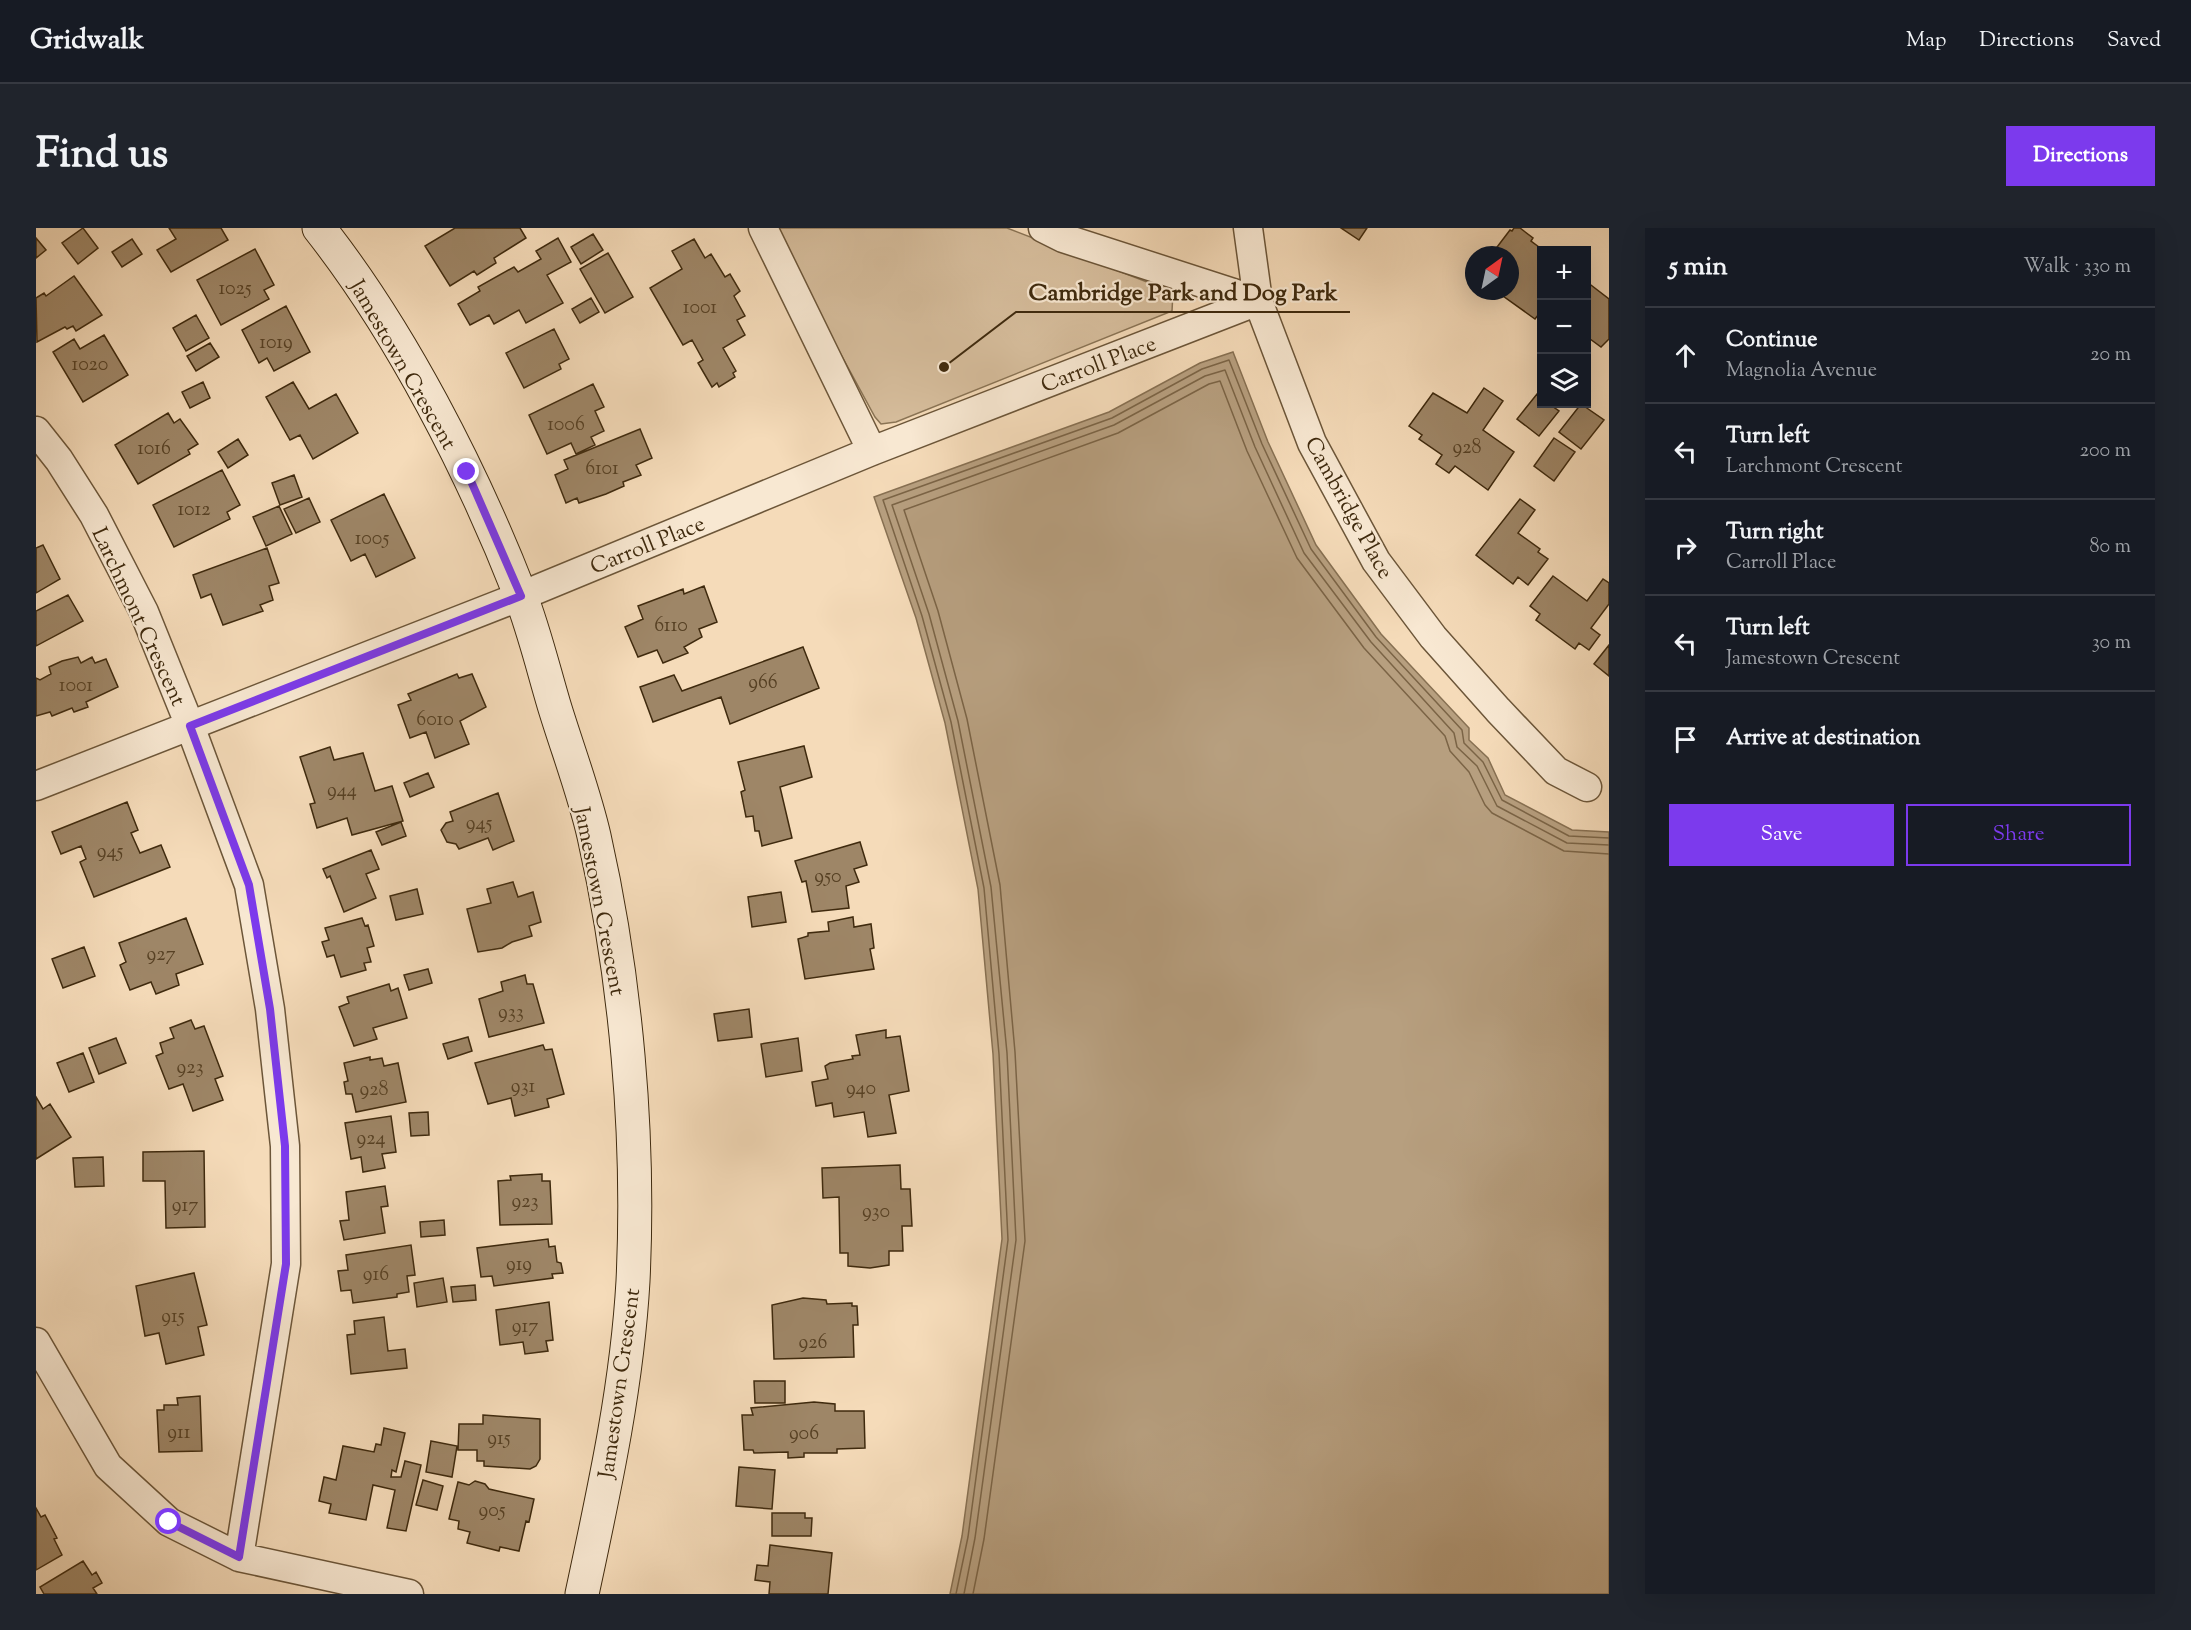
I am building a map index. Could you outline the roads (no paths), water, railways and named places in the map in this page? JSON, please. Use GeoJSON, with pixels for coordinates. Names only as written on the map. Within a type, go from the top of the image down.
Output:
{"type":"FeatureCollection","features":[{"type":"Feature","properties":{"kind":"main road","name":"Jamestown Crescent"},"geometry":{"type":"LineString","coordinates":[[319,228],[338,251],[412,369],[467,472],[521,596],[593,834],[619,978],[633,1132],[633,1281],[617,1424],[582,1594]]}},
{"type":"Feature","properties":{"kind":"street"},"geometry":{"type":"LineString","coordinates":[[763,228],[872,451]]}},
{"type":"Feature","properties":{"kind":"street"},"geometry":{"type":"LineString","coordinates":[[1043,228],[1063,238],[1258,301]]}},
{"type":"Feature","properties":{"kind":"street","name":"Cambridge Place"},"geometry":{"type":"LineString","coordinates":[[1248,228],[1258,301],[1312,443],[1376,561],[1433,637],[1498,710],[1556,771],[1587,787]]}},
{"type":"Feature","properties":{"kind":"street","name":"Carroll Place"},"geometry":{"type":"LineString","coordinates":[[36,786],[521,596],[872,451],[1258,301]]}},
{"type":"Feature","properties":{"kind":"street","name":"Larchmont Crescent"},"geometry":{"type":"LineString","coordinates":[[36,430],[59,460],[94,515],[144,612],[190,726],[249,885],[270,1009],[285,1146],[286,1264],[239,1557]]}},
{"type":"Feature","properties":{"kind":"street"},"geometry":{"type":"LineString","coordinates":[[36,1342],[108,1466],[169,1522],[239,1557],[409,1594]]}},
{"type":"Feature","properties":{"kind":"water"},"geometry":{"type":"Polygon","coordinates":[[[1233,352],[1268,442],[1316,545],[1381,634],[1469,728],[1469,740],[1488,758],[1505,795],[1572,830],[1609,832],[1609,1594],[950,1594],[962,1536],[1002,1239],[993,1054],[978,889],[945,723],[916,618],[874,497],[1109,412],[1200,363],[1233,352]]]}},
{"type":"Feature","properties":{"kind":"place","name":"Cambridge Park and Dog Park"},"geometry":{"type":"Point","coordinates":[944,367]}}]}
